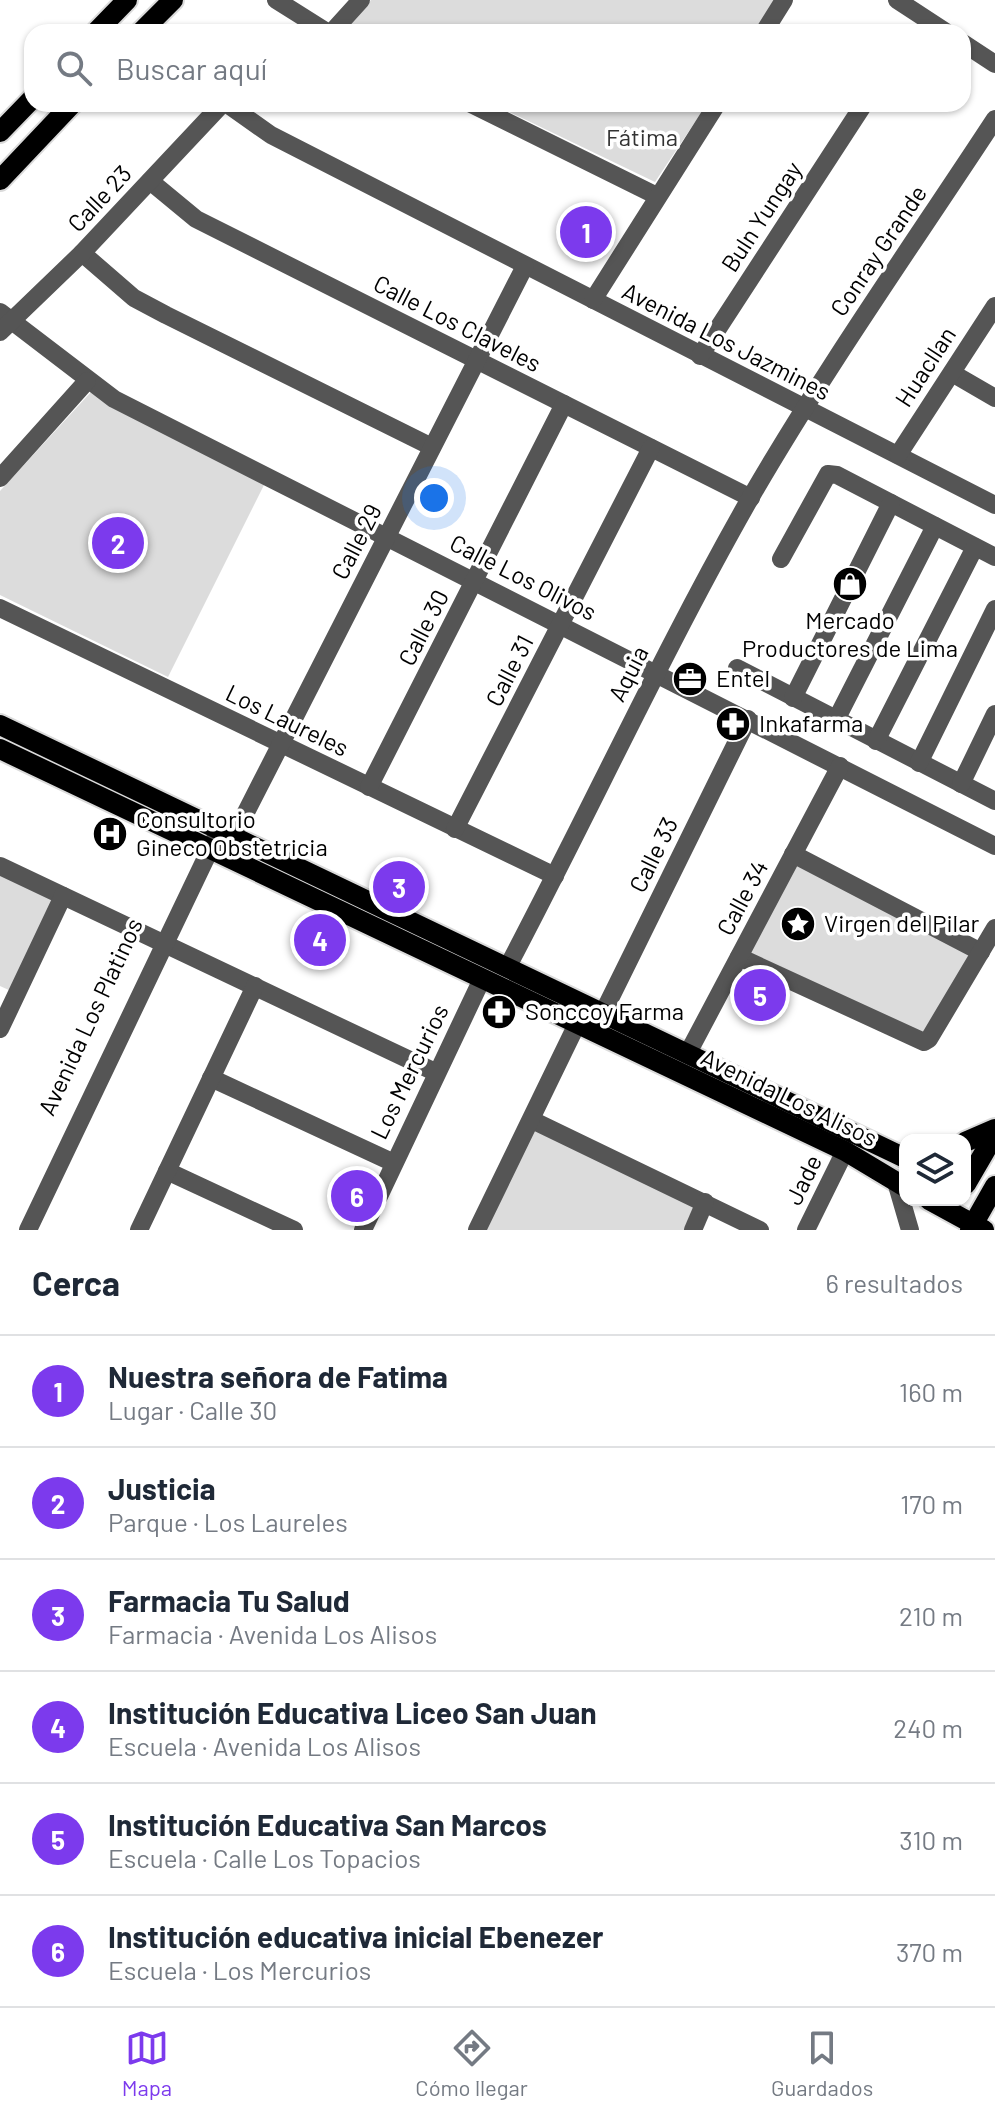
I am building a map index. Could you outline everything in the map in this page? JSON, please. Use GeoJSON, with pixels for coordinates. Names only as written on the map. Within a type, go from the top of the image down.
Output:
{"type":"FeatureCollection","features":[{"type":"Feature","properties":{"kind":"main road"},"geometry":{"type":"LineString","coordinates":[[104,24],[127,0]]}},
{"type":"Feature","properties":{"kind":"main road"},"geometry":{"type":"LineString","coordinates":[[151,24],[173,0]]}},
{"type":"Feature","properties":{"kind":"main road"},"geometry":{"type":"LineString","coordinates":[[0,132],[24,107]]}},
{"type":"Feature","properties":{"kind":"main road"},"geometry":{"type":"LineString","coordinates":[[0,180],[64,112]]}},
{"type":"Feature","properties":{"kind":"main road","name":"Avenida Los Alisos"},"geometry":{"type":"LineString","coordinates":[[0,725],[688,1053],[723,1082]]}},
{"type":"Feature","properties":{"kind":"main road","name":"Avenida Los Alisos"},"geometry":{"type":"LineString","coordinates":[[0,749],[577,1024],[723,1082],[899,1183]]}},
{"type":"Feature","properties":{"kind":"main road","name":"Avenida Los Alisos"},"geometry":{"type":"LineString","coordinates":[[746,1094],[899,1156]]}},
{"type":"Feature","properties":{"kind":"main road"},"geometry":{"type":"LineString","coordinates":[[971,1140],[995,1131]]}},
{"type":"Feature","properties":{"kind":"main road"},"geometry":{"type":"LineString","coordinates":[[971,1175],[995,1131]]}},
{"type":"Feature","properties":{"kind":"main road"},"geometry":{"type":"LineString","coordinates":[[939,1206],[976,1228],[994,1192],[971,1185]]}},
{"type":"Feature","properties":{"kind":"street"},"geometry":{"type":"LineString","coordinates":[[276,0],[316,24]]}},
{"type":"Feature","properties":{"kind":"street"},"geometry":{"type":"LineString","coordinates":[[337,24],[361,0]]}},
{"type":"Feature","properties":{"kind":"street"},"geometry":{"type":"LineString","coordinates":[[769,24],[784,0]]}},
{"type":"Feature","properties":{"kind":"street"},"geometry":{"type":"LineString","coordinates":[[897,0],[934,24]]}},
{"type":"Feature","properties":{"kind":"street"},"geometry":{"type":"LineString","coordinates":[[916,24],[921,16]]}},
{"type":"Feature","properties":{"kind":"street"},"geometry":{"type":"LineString","coordinates":[[971,48],[995,64]]}},
{"type":"Feature","properties":{"kind":"street","name":"Calle 23"},"geometry":{"type":"LineString","coordinates":[[3,322],[82,253],[216,112]]}},
{"type":"Feature","properties":{"kind":"street","name":"Avenida Los Jazmines"},"geometry":{"type":"LineString","coordinates":[[236,112],[271,135],[995,505]]}},
{"type":"Feature","properties":{"kind":"street"},"geometry":{"type":"LineString","coordinates":[[487,112],[657,196]]}},
{"type":"Feature","properties":{"kind":"street"},"geometry":{"type":"LineString","coordinates":[[593,300],[712,112]]}},
{"type":"Feature","properties":{"kind":"street","name":"Buln Yungay"},"geometry":{"type":"LineString","coordinates":[[700,356],[859,112]]}},
{"type":"Feature","properties":{"kind":"street","name":"Conray Grande"},"geometry":{"type":"LineString","coordinates":[[803,409],[995,119]]}},
{"type":"Feature","properties":{"kind":"street","name":"Calle Los Claveles"},"geometry":{"type":"LineString","coordinates":[[150,181],[196,219],[751,498]]}},
{"type":"Feature","properties":{"kind":"street"},"geometry":{"type":"LineString","coordinates":[[82,253],[144,304],[432,447]]}},
{"type":"Feature","properties":{"kind":"street","name":"Calle 29"},"geometry":{"type":"LineString","coordinates":[[217,828],[241,822],[525,266]]}},
{"type":"Feature","properties":{"kind":"street","name":"Huacllan"},"geometry":{"type":"LineString","coordinates":[[898,455],[995,306]]}},
{"type":"Feature","properties":{"kind":"street","name":"Calle Los Olivos"},"geometry":{"type":"LineString","coordinates":[[3,322],[126,405],[995,846]]}},
{"type":"Feature","properties":{"kind":"street"},"geometry":{"type":"LineString","coordinates":[[952,373],[995,398]]}},
{"type":"Feature","properties":{"kind":"street"},"geometry":{"type":"LineString","coordinates":[[0,478],[87,381]]}},
{"type":"Feature","properties":{"kind":"street","name":"Calle 30"},"geometry":{"type":"LineString","coordinates":[[369,787],[564,404]]}},
{"type":"Feature","properties":{"kind":"street","name":"Aquia"},"geometry":{"type":"LineString","coordinates":[[507,968],[656,672],[803,409]]}},
{"type":"Feature","properties":{"kind":"street","name":"Calle 31"},"geometry":{"type":"LineString","coordinates":[[455,829],[651,448]]}},
{"type":"Feature","properties":{"kind":"street"},"geometry":{"type":"LineString","coordinates":[[781,559],[828,474],[995,557]]}},
{"type":"Feature","properties":{"kind":"street"},"geometry":{"type":"LineString","coordinates":[[793,698],[891,503]]}},
{"type":"Feature","properties":{"kind":"street"},"geometry":{"type":"LineString","coordinates":[[836,720],[935,526]]}},
{"type":"Feature","properties":{"kind":"street"},"geometry":{"type":"LineString","coordinates":[[876,741],[975,547]]}},
{"type":"Feature","properties":{"kind":"street","name":"Los Laureles"},"geometry":{"type":"LineString","coordinates":[[0,608],[555,876]]}},
{"type":"Feature","properties":{"kind":"street"},"geometry":{"type":"LineString","coordinates":[[919,763],[995,609]]}},
{"type":"Feature","properties":{"kind":"street"},"geometry":{"type":"LineString","coordinates":[[737,668],[995,801]]}},
{"type":"Feature","properties":{"kind":"street"},"geometry":{"type":"LineString","coordinates":[[961,784],[995,714]]}},
{"type":"Feature","properties":{"kind":"street","name":"Calle 33"},"geometry":{"type":"LineString","coordinates":[[603,1013],[748,719]]}},
{"type":"Feature","properties":{"kind":"street","name":"Calle 34"},"geometry":{"type":"LineString","coordinates":[[688,1053],[840,766]]}},
{"type":"Feature","properties":{"kind":"street","name":"Avenida Los Platinos"},"geometry":{"type":"LineString","coordinates":[[28,1230],[205,846],[218,835],[217,828]]}},
{"type":"Feature","properties":{"kind":"street"},"geometry":{"type":"LineString","coordinates":[[793,854],[981,952]]}},
{"type":"Feature","properties":{"kind":"street"},"geometry":{"type":"LineString","coordinates":[[0,866],[435,1072]]}},
{"type":"Feature","properties":{"kind":"street"},"geometry":{"type":"LineString","coordinates":[[0,1029],[63,896]]}},
{"type":"Feature","properties":{"kind":"street"},"geometry":{"type":"LineString","coordinates":[[739,957],[924,1042],[929,1039],[995,928]]}},
{"type":"Feature","properties":{"kind":"street","name":"Avenida Los Platinos"},"geometry":{"type":"LineString","coordinates":[[16,1230],[160,942]]}},
{"type":"Feature","properties":{"kind":"street","name":"Los Mercurios"},"geometry":{"type":"LineString","coordinates":[[363,1230],[435,1072],[482,979]]}},
{"type":"Feature","properties":{"kind":"street"},"geometry":{"type":"LineString","coordinates":[[139,1230],[255,986]]}},
{"type":"Feature","properties":{"kind":"street"},"geometry":{"type":"LineString","coordinates":[[477,1230],[577,1024]]}},
{"type":"Feature","properties":{"kind":"street"},"geometry":{"type":"LineString","coordinates":[[211,1078],[394,1163]]}},
{"type":"Feature","properties":{"kind":"street"},"geometry":{"type":"LineString","coordinates":[[532,1120],[760,1230]]}},
{"type":"Feature","properties":{"kind":"street","name":"Jade"},"geometry":{"type":"LineString","coordinates":[[806,1230],[845,1151]]}},
{"type":"Feature","properties":{"kind":"street"},"geometry":{"type":"LineString","coordinates":[[167,1171],[294,1230]]}},
{"type":"Feature","properties":{"kind":"street"},"geometry":{"type":"LineString","coordinates":[[693,1230],[705,1202]]}},
{"type":"Feature","properties":{"kind":"street"},"geometry":{"type":"LineString","coordinates":[[905,1206],[910,1230]]}},
{"type":"Feature","properties":{"kind":"green space"},"geometry":{"type":"Polygon","coordinates":[[[371,0],[776,0],[760,24],[348,24],[371,0]]]}},
{"type":"Feature","properties":{"kind":"green space","name":"Fátima"},"geometry":{"type":"Polygon","coordinates":[[[510,112],[702,112],[655,182],[510,112]]]}},
{"type":"Feature","properties":{"kind":"green space"},"geometry":{"type":"Polygon","coordinates":[[[91,392],[265,483],[168,677],[0,595],[0,491],[91,392]]]}},
{"type":"Feature","properties":{"kind":"green space"},"geometry":{"type":"Polygon","coordinates":[[[796,862],[977,953],[927,1033],[915,1034],[747,952],[796,862]]]}},
{"type":"Feature","properties":{"kind":"green space"},"geometry":{"type":"Polygon","coordinates":[[[0,874],[54,901],[11,991],[0,986],[0,874]]]}},
{"type":"Feature","properties":{"kind":"green space"},"geometry":{"type":"Polygon","coordinates":[[[533,1129],[695,1205],[684,1230],[483,1230],[533,1129]]]}},
{"type":"Feature","properties":{"kind":"place","name":"Nuestra señora de Fatima"},"geometry":{"type":"Point","coordinates":[586,232]}},
{"type":"Feature","properties":{"kind":"place","name":"Justicia"},"geometry":{"type":"Point","coordinates":[118,543]}},
{"type":"Feature","properties":{"kind":"place","name":"Mercado Productores de Lima"},"geometry":{"type":"Point","coordinates":[850,584]}},
{"type":"Feature","properties":{"kind":"place","name":"Entel"},"geometry":{"type":"Point","coordinates":[690,679]}},
{"type":"Feature","properties":{"kind":"place","name":"Inkafarma"},"geometry":{"type":"Point","coordinates":[733,724]}},
{"type":"Feature","properties":{"kind":"place","name":"Consultorio Gineco Obstetricia"},"geometry":{"type":"Point","coordinates":[110,834]}},
{"type":"Feature","properties":{"kind":"place","name":"Farmacia Tu Salud"},"geometry":{"type":"Point","coordinates":[399,887]}},
{"type":"Feature","properties":{"kind":"place","name":"Virgen del Pilar"},"geometry":{"type":"Point","coordinates":[798,924]}},
{"type":"Feature","properties":{"kind":"place","name":"Institución Educativa Liceo San Juan"},"geometry":{"type":"Point","coordinates":[320,940]}},
{"type":"Feature","properties":{"kind":"place","name":"Institución Educativa San Marcos"},"geometry":{"type":"Point","coordinates":[760,995]}},
{"type":"Feature","properties":{"kind":"place","name":"Sonccoy Farma"},"geometry":{"type":"Point","coordinates":[499,1012]}},
{"type":"Feature","properties":{"kind":"place","name":"Institución educativa inicial Ebenezer"},"geometry":{"type":"Point","coordinates":[357,1196]}}]}
